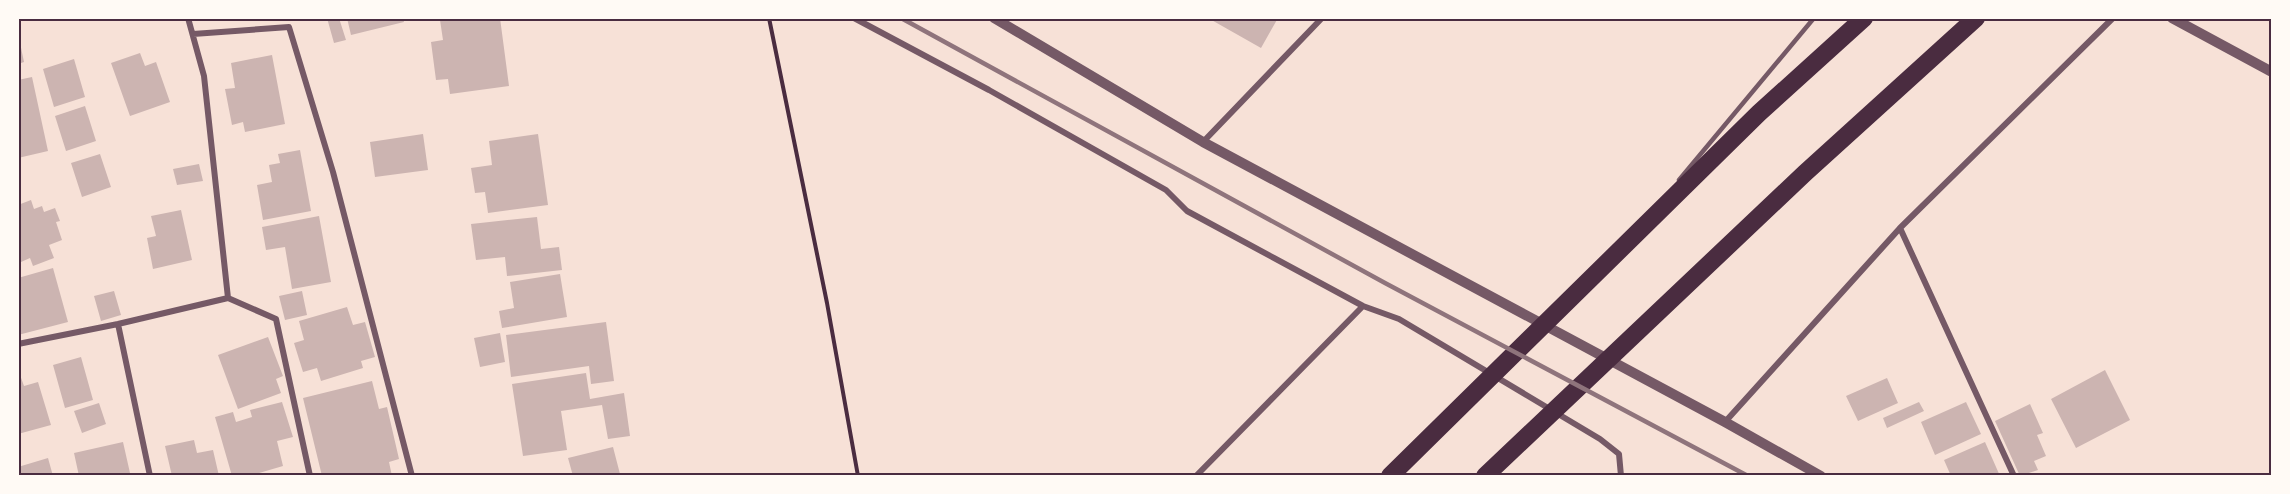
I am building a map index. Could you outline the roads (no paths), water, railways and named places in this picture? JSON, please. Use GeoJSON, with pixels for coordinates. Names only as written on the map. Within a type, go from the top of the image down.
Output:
{"type":"FeatureCollection","features":[{"type":"Feature","properties":{"kind":"highway"},"geometry":{"type":"LineString","coordinates":[[1390,476],[1759,113],[1864,18]]}},
{"type":"Feature","properties":{"kind":"highway"},"geometry":{"type":"LineString","coordinates":[[1485,476],[1805,173],[1976,18]]}},
{"type":"Feature","properties":{"kind":"street"},"geometry":{"type":"LineString","coordinates":[[188,18],[204,76],[228,298]]}},
{"type":"Feature","properties":{"kind":"street"},"geometry":{"type":"LineString","coordinates":[[854,18],[989,90],[1166,190],[1187,211],[1363,306],[1399,319],[1600,439],[1619,454],[1622,476]]}},
{"type":"Feature","properties":{"kind":"street"},"geometry":{"type":"LineString","coordinates":[[994,18],[1203,142],[1725,422],[1821,476]]}},
{"type":"Feature","properties":{"kind":"street"},"geometry":{"type":"LineString","coordinates":[[1203,142],[1322,18]]}},
{"type":"Feature","properties":{"kind":"street"},"geometry":{"type":"LineString","coordinates":[[1725,422],[1900,228],[2113,18]]}},
{"type":"Feature","properties":{"kind":"street"},"geometry":{"type":"LineString","coordinates":[[2172,18],[2272,72]]}},
{"type":"Feature","properties":{"kind":"street"},"geometry":{"type":"LineString","coordinates":[[193,34],[289,27],[333,172],[412,476]]}},
{"type":"Feature","properties":{"kind":"street"},"geometry":{"type":"LineString","coordinates":[[1900,228],[2014,476]]}},
{"type":"Feature","properties":{"kind":"street"},"geometry":{"type":"LineString","coordinates":[[18,344],[118,324],[228,298],[276,319],[310,476]]}},
{"type":"Feature","properties":{"kind":"street"},"geometry":{"type":"LineString","coordinates":[[1196,476],[1363,306]]}},
{"type":"Feature","properties":{"kind":"street"},"geometry":{"type":"LineString","coordinates":[[118,324],[150,476]]}},
{"type":"Feature","properties":{"kind":"lane"},"geometry":{"type":"LineString","coordinates":[[1678,181],[1814,18]]}},
{"type":"Feature","properties":{"kind":"lane"},"geometry":{"type":"LineString","coordinates":[[1625,244],[1671,190]]}},
{"type":"Feature","properties":{"kind":"railway"},"geometry":{"type":"LineString","coordinates":[[901,18],[1385,283],[1748,476]]}}]}
